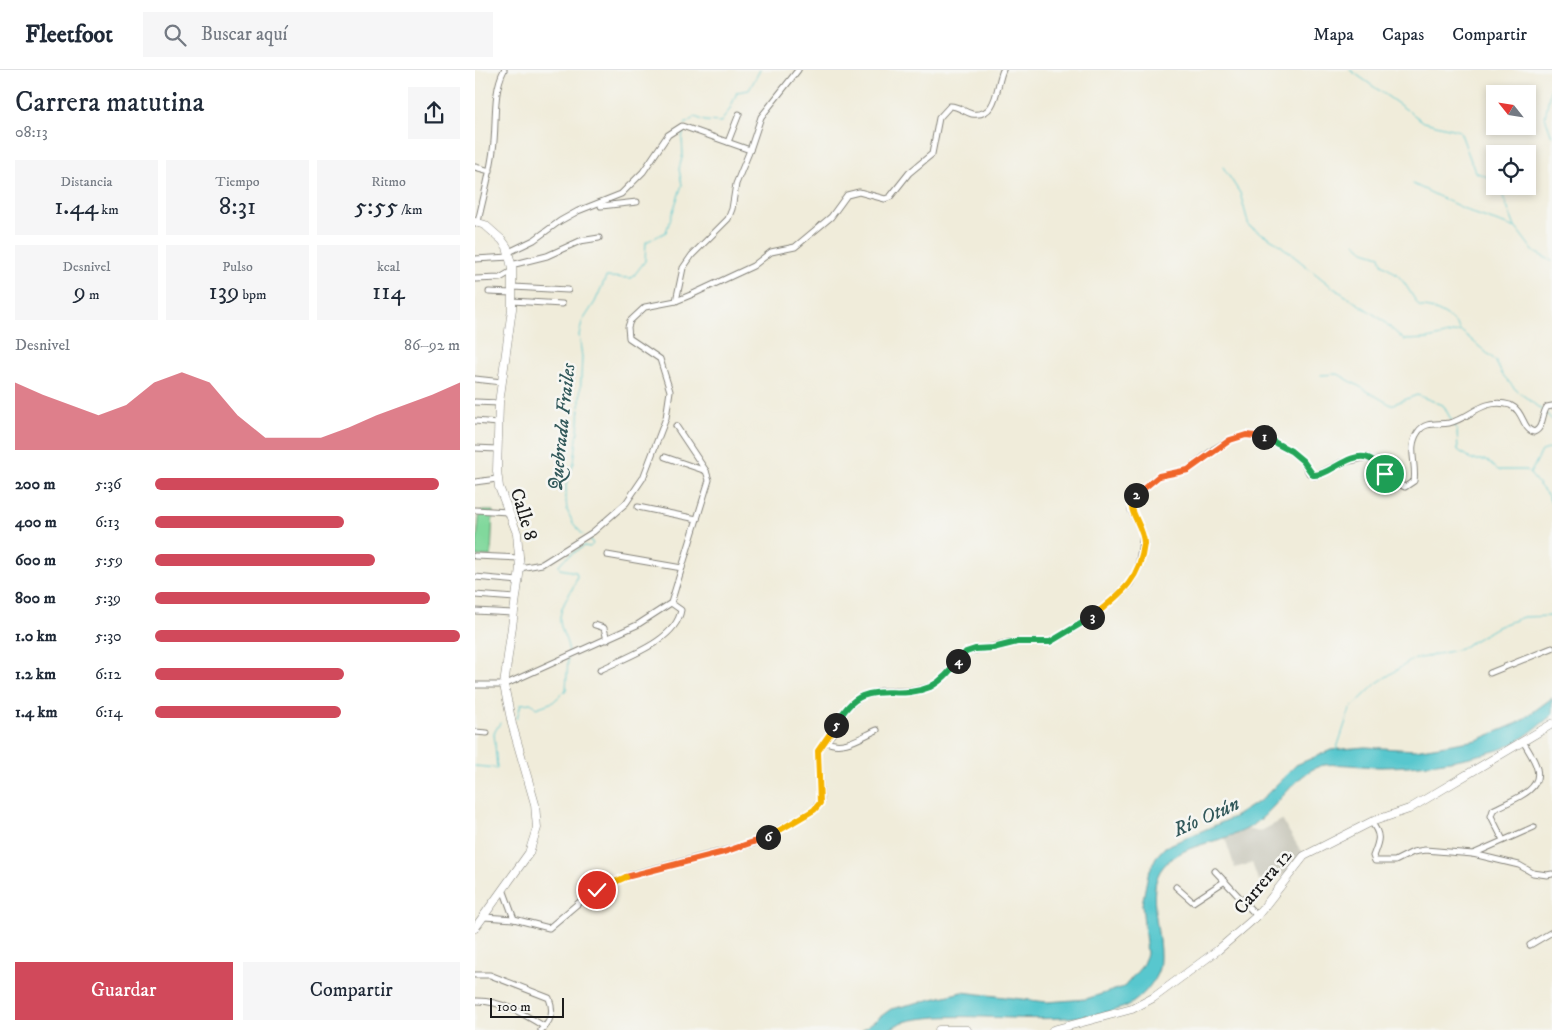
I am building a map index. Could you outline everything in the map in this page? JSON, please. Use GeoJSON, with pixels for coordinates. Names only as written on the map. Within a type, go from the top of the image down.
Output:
{"type":"FeatureCollection","features":[{"type":"Feature","properties":{"kind":"street"},"geometry":{"type":"LineString","coordinates":[[504,70],[497,88],[497,123],[490,171],[477,222],[485,225],[503,240],[509,254]]}},
{"type":"Feature","properties":{"kind":"street"},"geometry":{"type":"LineString","coordinates":[[676,301],[683,268],[692,255],[728,219],[732,209],[736,184],[761,117],[798,70]]}},
{"type":"Feature","properties":{"kind":"street"},"geometry":{"type":"LineString","coordinates":[[520,568],[542,564],[593,532],[626,503],[643,478],[666,418],[670,391],[659,359],[629,338],[628,327],[634,316],[645,307],[676,301],[753,266],[771,252],[795,247],[831,217],[847,195],[859,192],[885,199],[890,197],[909,173],[932,154],[941,113],[950,106],[973,114],[989,109],[995,102],[1003,70]]}},
{"type":"Feature","properties":{"kind":"street"},"geometry":{"type":"LineString","coordinates":[[728,142],[739,114]]}},
{"type":"Feature","properties":{"kind":"street"},"geometry":{"type":"LineString","coordinates":[[475,260],[509,254],[534,240],[560,221],[621,194],[643,172],[668,135],[684,125],[750,150]]}},
{"type":"Feature","properties":{"kind":"street"},"geometry":{"type":"LineString","coordinates":[[475,167],[490,171]]}},
{"type":"Feature","properties":{"kind":"street"},"geometry":{"type":"LineString","coordinates":[[590,207],[637,202]]}},
{"type":"Feature","properties":{"kind":"street"},"geometry":{"type":"LineString","coordinates":[[475,279],[500,278],[512,268],[547,256],[580,241],[599,238]]}},
{"type":"Feature","properties":{"kind":"street","name":"Calle 8"},"geometry":{"type":"LineString","coordinates":[[475,928],[529,853],[537,828],[535,804],[512,724],[504,685],[520,568],[517,533],[497,479],[499,403],[513,294],[512,268],[509,254]]}},
{"type":"Feature","properties":{"kind":"street"},"geometry":{"type":"LineString","coordinates":[[513,294],[567,290]]}},
{"type":"Feature","properties":{"kind":"street"},"geometry":{"type":"LineString","coordinates":[[489,292],[513,294],[562,304]]}},
{"type":"Feature","properties":{"kind":"street"},"geometry":{"type":"LineString","coordinates":[[475,379],[502,382]]}},
{"type":"Feature","properties":{"kind":"street"},"geometry":{"type":"LineString","coordinates":[[475,402],[499,403]]}},
{"type":"Feature","properties":{"kind":"street"},"geometry":{"type":"LineString","coordinates":[[483,917],[514,919],[549,928],[588,895],[630,875],[754,843],[799,820],[814,810],[820,803],[818,751],[833,733],[847,708],[862,696],[881,691],[912,691],[929,687],[941,680],[966,652],[1017,642],[1050,642],[1093,617],[1130,584],[1138,568],[1143,534],[1130,504],[1133,497],[1159,476],[1188,470],[1214,449],[1230,440],[1246,435],[1261,436],[1291,451],[1303,461],[1313,475],[1319,475],[1340,462],[1368,457],[1391,480],[1405,487],[1414,481],[1413,446],[1417,433],[1429,424],[1456,421],[1485,406],[1504,404],[1515,408],[1522,415],[1527,428],[1534,432],[1541,426],[1542,413],[1549,406]]}},
{"type":"Feature","properties":{"kind":"street"},"geometry":{"type":"LineString","coordinates":[[475,421],[498,423]]}},
{"type":"Feature","properties":{"kind":"street"},"geometry":{"type":"LineString","coordinates":[[475,685],[504,685],[607,640],[637,625],[671,603],[709,480],[707,471],[677,426]]}},
{"type":"Feature","properties":{"kind":"street"},"geometry":{"type":"LineString","coordinates":[[475,448],[497,449]]}},
{"type":"Feature","properties":{"kind":"street"},"geometry":{"type":"LineString","coordinates":[[665,456],[707,471]]}},
{"type":"Feature","properties":{"kind":"street"},"geometry":{"type":"LineString","coordinates":[[475,482],[497,479]]}},
{"type":"Feature","properties":{"kind":"street"},"geometry":{"type":"LineString","coordinates":[[638,507],[697,519]]}},
{"type":"Feature","properties":{"kind":"street"},"geometry":{"type":"LineString","coordinates":[[475,510],[508,512]]}},
{"type":"Feature","properties":{"kind":"street"},"geometry":{"type":"LineString","coordinates":[[607,555],[682,568]]}},
{"type":"Feature","properties":{"kind":"street"},"geometry":{"type":"LineString","coordinates":[[475,560],[475,556],[520,558]]}},
{"type":"Feature","properties":{"kind":"street"},"geometry":{"type":"LineString","coordinates":[[475,578],[518,581]]}},
{"type":"Feature","properties":{"kind":"street"},"geometry":{"type":"LineString","coordinates":[[475,595],[515,598]]}},
{"type":"Feature","properties":{"kind":"street"},"geometry":{"type":"LineString","coordinates":[[600,670],[664,637],[676,625],[680,616],[681,610],[671,603]]}},
{"type":"Feature","properties":{"kind":"street"},"geometry":{"type":"LineString","coordinates":[[475,611],[513,613]]}},
{"type":"Feature","properties":{"kind":"street"},"geometry":{"type":"LineString","coordinates":[[595,626],[607,628],[607,640]]}},
{"type":"Feature","properties":{"kind":"street"},"geometry":{"type":"LineString","coordinates":[[1490,673],[1552,648]]}},
{"type":"Feature","properties":{"kind":"street","name":"Carrera 12"},"geometry":{"type":"LineString","coordinates":[[1053,1030],[1142,1005],[1218,950],[1257,916],[1304,856],[1371,822],[1409,809],[1552,724]]}},
{"type":"Feature","properties":{"kind":"street"},"geometry":{"type":"LineString","coordinates":[[825,741],[833,746],[846,744],[877,730]]}},
{"type":"Feature","properties":{"kind":"street"},"geometry":{"type":"LineString","coordinates":[[475,732],[487,733]]}},
{"type":"Feature","properties":{"kind":"street"},"geometry":{"type":"LineString","coordinates":[[1503,840],[1491,816],[1493,810],[1530,791],[1538,777],[1537,768],[1523,741]]}},
{"type":"Feature","properties":{"kind":"street"},"geometry":{"type":"LineString","coordinates":[[1371,822],[1378,831],[1380,838],[1373,856],[1375,861],[1395,861],[1413,852],[1425,850],[1473,854],[1519,865],[1533,873],[1552,874]]}},
{"type":"Feature","properties":{"kind":"street"},"geometry":{"type":"LineString","coordinates":[[1473,854],[1535,827]]}},
{"type":"Feature","properties":{"kind":"street"},"geometry":{"type":"LineString","coordinates":[[1215,871],[1257,916]]}},
{"type":"Feature","properties":{"kind":"street"},"geometry":{"type":"LineString","coordinates":[[1176,887],[1191,902],[1225,881]]}},
{"type":"Feature","properties":{"kind":"street"},"geometry":{"type":"LineString","coordinates":[[503,890],[514,919]]}},
{"type":"Feature","properties":{"kind":"street"},"geometry":{"type":"LineString","coordinates":[[1530,945],[1552,932]]}},
{"type":"Feature","properties":{"kind":"street"},"geometry":{"type":"LineString","coordinates":[[475,975],[490,976],[549,998],[553,1008],[551,1019],[543,1028],[519,1011],[487,1001],[475,1001]]}},
{"type":"Feature","properties":{"kind":"street"},"geometry":{"type":"LineString","coordinates":[[939,1030],[967,1030]]}},
{"type":"Feature","properties":{"kind":"shaded area"},"geometry":{"type":"Polygon","coordinates":[[[1282,820],[1304,856],[1288,874],[1258,880],[1252,863],[1235,868],[1225,838],[1246,829],[1259,832],[1282,820]]]}},
{"type":"Feature","properties":{"kind":"green space"},"geometry":{"type":"Polygon","coordinates":[[[480,511],[493,511],[491,556],[475,556],[480,511]]]}},
{"type":"Feature","properties":{"kind":"water","name":"Río Otún"},"geometry":{"type":"Polygon","coordinates":[[[1552,698],[1552,715],[1520,740],[1498,750],[1424,765],[1380,767],[1332,764],[1320,766],[1303,776],[1264,817],[1245,830],[1195,847],[1172,858],[1157,877],[1155,889],[1160,956],[1159,968],[1154,980],[1128,1006],[1099,1014],[1076,1017],[1030,1019],[937,1017],[903,1022],[888,1030],[862,1030],[891,1009],[962,992],[1047,1002],[1086,999],[1124,987],[1142,966],[1147,954],[1142,904],[1148,874],[1156,857],[1165,847],[1234,817],[1261,800],[1296,765],[1331,750],[1365,747],[1415,750],[1477,740],[1518,723],[1552,698]]]}},
{"type":"Feature","properties":{"kind":"waterway","name":"Quebrada Frailes"},"geometry":{"type":"LineString","coordinates":[[685,124],[695,117],[705,121],[721,122],[730,109],[737,92],[749,90],[760,70]]}},
{"type":"Feature","properties":{"kind":"waterway"},"geometry":{"type":"LineString","coordinates":[[1350,70],[1424,122],[1460,131],[1475,172],[1486,176]]}},
{"type":"Feature","properties":{"kind":"waterway"},"geometry":{"type":"LineString","coordinates":[[1552,82],[1545,117],[1552,136]]}},
{"type":"Feature","properties":{"kind":"waterway","name":"Quebrada Frailes"},"geometry":{"type":"LineString","coordinates":[[583,535],[573,523],[567,510],[566,500],[566,485],[574,463],[579,422],[582,357],[579,335],[582,322],[595,302],[606,277],[632,278],[645,261],[646,242],[666,232],[682,185],[679,169],[683,154],[682,139],[684,128]]}},
{"type":"Feature","properties":{"kind":"waterway"},"geometry":{"type":"LineString","coordinates":[[1223,167],[1240,193],[1249,226],[1275,241],[1332,287],[1381,319],[1404,340],[1428,339],[1461,331],[1495,360],[1502,374],[1515,389],[1543,411]]}},
{"type":"Feature","properties":{"kind":"waterway"},"geometry":{"type":"LineString","coordinates":[[1413,184],[1475,214],[1516,228],[1534,252],[1552,261]]}},
{"type":"Feature","properties":{"kind":"waterway"},"geometry":{"type":"LineString","coordinates":[[1503,195],[1515,227]]}},
{"type":"Feature","properties":{"kind":"waterway"},"geometry":{"type":"LineString","coordinates":[[1355,243],[1364,251],[1380,256],[1382,264],[1400,278],[1420,307],[1431,308],[1449,317],[1460,330]]}},
{"type":"Feature","properties":{"kind":"waterway"},"geometry":{"type":"LineString","coordinates":[[1321,375],[1338,374],[1391,405],[1417,395],[1443,405],[1452,421]]}},
{"type":"Feature","properties":{"kind":"waterway"},"geometry":{"type":"LineString","coordinates":[[1546,413],[1552,420]]}},
{"type":"Feature","properties":{"kind":"waterway"},"geometry":{"type":"LineString","coordinates":[[1454,424],[1457,429],[1458,450],[1472,460],[1487,460],[1498,470],[1527,470],[1548,496],[1552,505]]}},
{"type":"Feature","properties":{"kind":"waterway"},"geometry":{"type":"LineString","coordinates":[[1530,474],[1542,451],[1552,448]]}},
{"type":"Feature","properties":{"kind":"waterway","name":"Quebrada Frailes"},"geometry":{"type":"LineString","coordinates":[[569,655],[560,617],[577,576],[576,572],[560,569],[559,565],[563,560],[584,546],[590,547],[593,544],[589,538]]}},
{"type":"Feature","properties":{"kind":"waterway"},"geometry":{"type":"LineString","coordinates":[[1336,751],[1350,709],[1377,683],[1412,660],[1460,649],[1497,627],[1523,617],[1552,616]]}},
{"type":"Feature","properties":{"kind":"waterway","name":"Quebrada Frailes"},"geometry":{"type":"LineString","coordinates":[[517,718],[521,704],[531,703],[536,708],[553,702],[566,690],[568,659]]}},
{"type":"Feature","properties":{"kind":"waterway","name":"Quebrada Frailes"},"geometry":{"type":"LineString","coordinates":[[475,766],[497,768],[494,733],[500,723]]}},
{"type":"Feature","properties":{"kind":"route"},"geometry":{"type":"LineString","coordinates":[[597,890],[630,875],[754,843],[771,836],[814,810],[821,799],[818,751],[833,733],[847,708],[853,701],[862,696],[881,691],[912,691],[929,687],[941,680],[966,652],[1017,642],[1044,644],[1056,640],[1093,617],[1130,584],[1138,568],[1144,543],[1143,534],[1130,504],[1133,497],[1159,476],[1168,473],[1177,474],[1188,470],[1214,449],[1230,440],[1246,435],[1261,436],[1291,451],[1303,461],[1309,473],[1315,476],[1340,462],[1364,457],[1371,459],[1385,474]]}}]}
